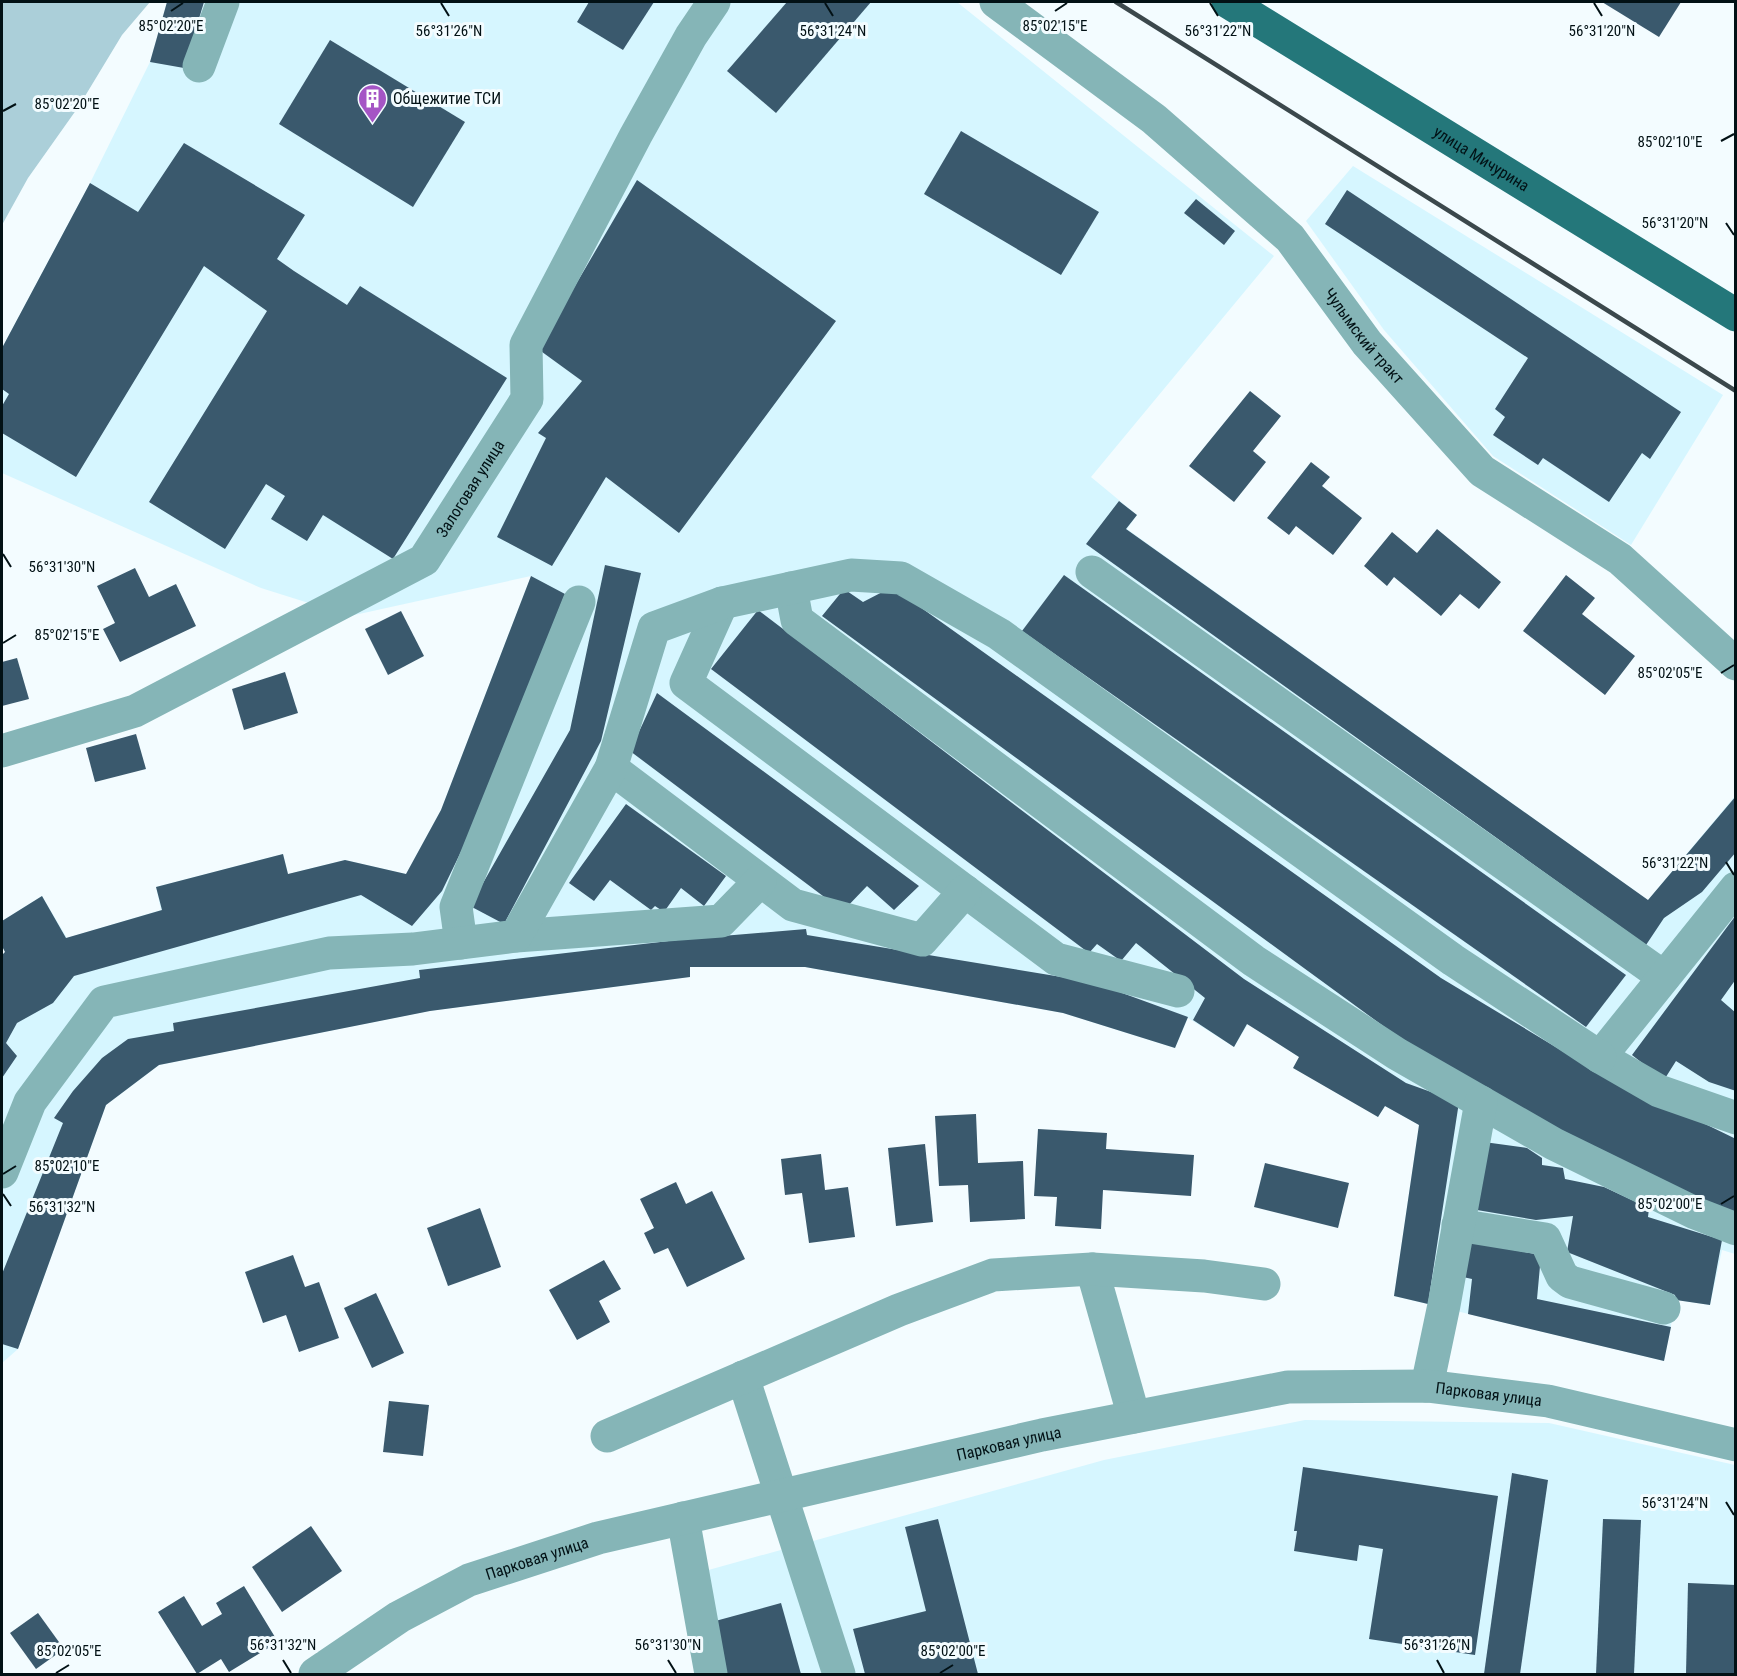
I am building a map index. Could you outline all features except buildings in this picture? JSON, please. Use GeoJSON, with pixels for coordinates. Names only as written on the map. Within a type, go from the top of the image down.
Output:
{"type":"FeatureCollection","features":[{"type":"Feature","properties":{"kind":"main road","name":"улица Мичурина"},"geometry":{"type":"LineString","coordinates":[[1228,2],[1736,315]]}},
{"type":"Feature","properties":{"kind":"street"},"geometry":{"type":"LineString","coordinates":[[199,66],[224,2]]}},
{"type":"Feature","properties":{"kind":"street","name":"Залоговая улица"},"geometry":{"type":"LineString","coordinates":[[2,751],[135,711],[424,560],[527,399],[526,345],[636,135],[691,36],[714,2]]}},
{"type":"Feature","properties":{"kind":"street","name":"Чулымский тракт"},"geometry":{"type":"LineString","coordinates":[[996,2],[1154,119],[1290,238],[1367,343],[1482,471],[1620,559],[1736,664]]}},
{"type":"Feature","properties":{"kind":"street"},"geometry":{"type":"LineString","coordinates":[[1092,572],[1664,977]]}},
{"type":"Feature","properties":{"kind":"street"},"geometry":{"type":"LineString","coordinates":[[516,936],[611,768],[654,628],[722,603],[851,575],[901,578],[999,634],[1453,960],[1600,1058],[1659,1091],[1736,1118]]}},
{"type":"Feature","properties":{"kind":"street"},"geometry":{"type":"LineString","coordinates":[[791,588],[797,620],[1254,961],[1396,1054],[1554,1144],[1695,1212],[1736,1229]]}},
{"type":"Feature","properties":{"kind":"street"},"geometry":{"type":"LineString","coordinates":[[461,943],[456,907],[579,603]]}},
{"type":"Feature","properties":{"kind":"street"},"geometry":{"type":"LineString","coordinates":[[722,603],[686,683],[1056,959],[1178,991]]}},
{"type":"Feature","properties":{"kind":"street"},"geometry":{"type":"LineString","coordinates":[[611,768],[792,905],[922,940],[964,891]]}},
{"type":"Feature","properties":{"kind":"street"},"geometry":{"type":"LineString","coordinates":[[2,1172],[30,1102],[104,1002],[329,953],[413,949],[516,936],[721,921],[760,880]]}},
{"type":"Feature","properties":{"kind":"street"},"geometry":{"type":"LineString","coordinates":[[1600,1058],[1736,888]]}},
{"type":"Feature","properties":{"kind":"street"},"geometry":{"type":"LineString","coordinates":[[1427,1386],[1481,1102]]}},
{"type":"Feature","properties":{"kind":"street"},"geometry":{"type":"LineString","coordinates":[[1458,1225],[1545,1239],[1562,1276],[1570,1282],[1664,1308]]}},
{"type":"Feature","properties":{"kind":"street"},"geometry":{"type":"LineString","coordinates":[[1092,1269],[1134,1417]]}},
{"type":"Feature","properties":{"kind":"street"},"geometry":{"type":"LineString","coordinates":[[607,1436],[899,1310],[993,1275],[1092,1269],[1204,1276],[1264,1284]]}},
{"type":"Feature","properties":{"kind":"street"},"geometry":{"type":"LineString","coordinates":[[743,1377],[839,1674]]}},
{"type":"Feature","properties":{"kind":"street","name":"Парковая улица"},"geometry":{"type":"LineString","coordinates":[[315,1674],[399,1617],[469,1580],[598,1538],[1042,1435],[1288,1387],[1427,1386],[1548,1401],[1736,1445]]}},
{"type":"Feature","properties":{"kind":"street"},"geometry":{"type":"LineString","coordinates":[[683,1518],[711,1674]]}},
{"type":"Feature","properties":{"kind":"shaded area"},"geometry":{"type":"Polygon","coordinates":[[[2,2],[150,2],[122,35],[79,106],[28,178],[2,225],[2,2]]]}},
{"type":"Feature","properties":{"kind":"shaded area"},"geometry":{"type":"Polygon","coordinates":[[[167,2],[957,2],[1274,256],[1091,477],[1137,515],[1127,529],[1648,900],[1735,796],[1735,1254],[1722,1250],[1710,1305],[1676,1300],[1664,1361],[1394,1296],[1419,1125],[1385,1106],[1378,1117],[1299,1057],[1248,1024],[1234,1047],[1188,1018],[1175,1048],[1063,1013],[805,967],[690,967],[690,977],[429,1011],[159,1065],[106,1105],[18,1349],[2,1363],[2,955],[5,952],[2,946],[2,921],[42,896],[67,938],[161,910],[156,887],[283,854],[288,874],[345,860],[406,874],[441,810],[531,576],[350,616],[261,588],[2,473],[2,348],[90,183],[150,62],[167,2]]]}},
{"type":"Feature","properties":{"kind":"shaded area"},"geometry":{"type":"Polygon","coordinates":[[[1353,166],[1723,395],[1631,545],[1493,456],[1384,330],[1306,221],[1353,166]]]}},
{"type":"Feature","properties":{"kind":"shaded area"},"geometry":{"type":"Polygon","coordinates":[[[1305,1420],[1549,1423],[1735,1465],[1735,1674],[701,1674],[687,1576],[1104,1460],[1305,1420]]]}},
{"type":"Feature","properties":{"kind":"railway"},"geometry":{"type":"LineString","coordinates":[[1116,2],[1736,391]]}},
{"type":"Feature","properties":{"kind":"place","name":"Общежитие ТСИ"},"geometry":{"type":"Point","coordinates":[372,124]}}]}
